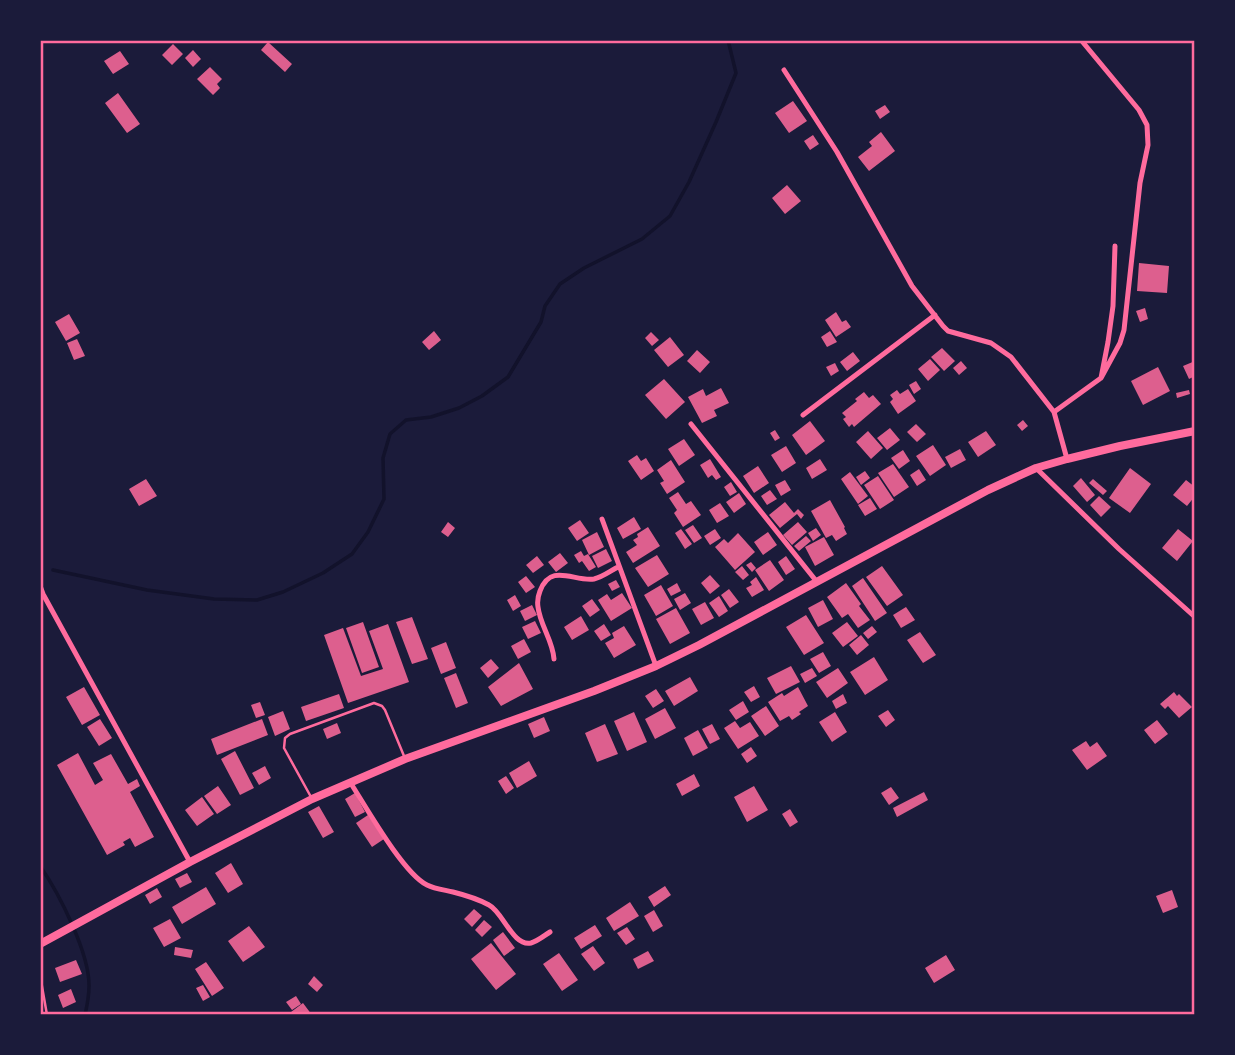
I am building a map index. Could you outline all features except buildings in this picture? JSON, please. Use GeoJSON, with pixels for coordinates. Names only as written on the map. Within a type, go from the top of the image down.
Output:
{"type":"FeatureCollection","features":[{"type":"Feature","properties":{"kind":"highway"},"geometry":{"type":"LineString","coordinates":[[40,944],[312,799],[405,759],[656,666],[988,490],[1036,468],[1120,446],[1195,431]]}},
{"type":"Feature","properties":{"kind":"street"},"geometry":{"type":"LineString","coordinates":[[1054,412],[1101,378],[1120,343],[1124,330],[1148,135],[1147,125],[1139,110],[1081,40]]}},
{"type":"Feature","properties":{"kind":"street"},"geometry":{"type":"LineString","coordinates":[[784,70],[837,152],[912,286],[948,331],[990,343],[1011,357],[1054,412],[1067,459]]}},
{"type":"Feature","properties":{"kind":"street"},"geometry":{"type":"LineString","coordinates":[[1101,378],[1113,306],[1115,246]]}},
{"type":"Feature","properties":{"kind":"street"},"geometry":{"type":"LineString","coordinates":[[803,415],[935,315]]}},
{"type":"Feature","properties":{"kind":"street"},"geometry":{"type":"LineString","coordinates":[[691,424],[817,582]]}},
{"type":"Feature","properties":{"kind":"street"},"geometry":{"type":"LineString","coordinates":[[1036,468],[1119,549],[1195,617]]}},
{"type":"Feature","properties":{"kind":"street"},"geometry":{"type":"LineString","coordinates":[[602,519],[656,666]]}},
{"type":"Feature","properties":{"kind":"street"},"geometry":{"type":"LineString","coordinates":[[554,659],[538,609],[543,586],[553,576],[589,579],[602,576],[618,567]]}},
{"type":"Feature","properties":{"kind":"street"},"geometry":{"type":"LineString","coordinates":[[40,586],[190,862]]}},
{"type":"Feature","properties":{"kind":"street"},"geometry":{"type":"LineString","coordinates":[[350,782],[381,831],[417,878],[430,886],[463,894],[491,906],[515,936],[524,942],[531,943],[550,932]]}},
{"type":"Feature","properties":{"kind":"lane"},"geometry":{"type":"LineString","coordinates":[[312,799],[284,748],[285,738],[290,734],[374,703],[385,710],[405,759]]}},
{"type":"Feature","properties":{"kind":"lane"},"geometry":{"type":"LineString","coordinates":[[40,975],[47,1015]]}},
{"type":"Feature","properties":{"kind":"waterway"},"geometry":{"type":"LineString","coordinates":[[53,570],[147,590],[214,599],[257,600],[283,592],[323,573],[352,554],[368,532],[384,499],[383,458],[390,434],[406,420],[431,417],[459,408],[482,396],[508,377],[541,322],[545,306],[560,284],[584,268],[642,239],[670,216],[689,182],[736,73],[728,40]]}},
{"type":"Feature","properties":{"kind":"waterway"},"geometry":{"type":"LineString","coordinates":[[40,866],[64,907],[79,941],[88,973],[85,1015]]}}]}
